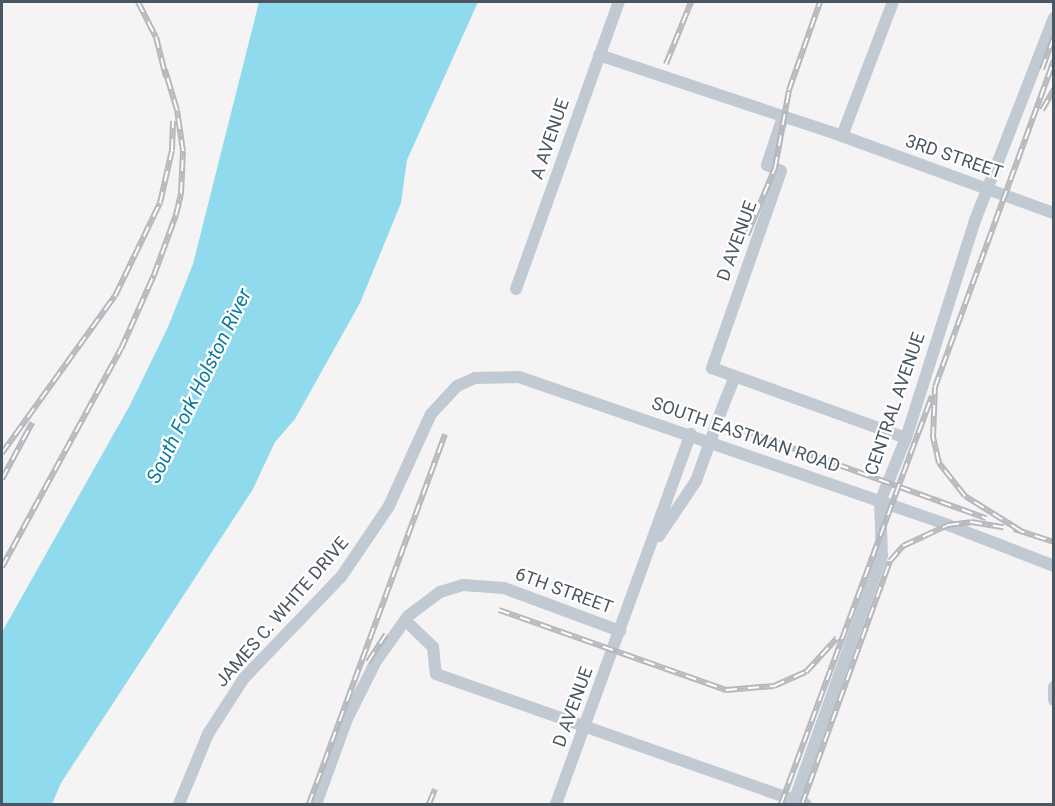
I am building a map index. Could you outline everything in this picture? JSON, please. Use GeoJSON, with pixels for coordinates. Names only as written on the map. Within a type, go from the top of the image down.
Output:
{"type":"FeatureCollection","features":[{"type":"Feature","properties":{"kind":"street","name":"A AVENUE"},"geometry":{"type":"LineString","coordinates":[[516,289],[619,2]]}},
{"type":"Feature","properties":{"kind":"street"},"geometry":{"type":"LineString","coordinates":[[599,55],[842,136],[893,2]]}},
{"type":"Feature","properties":{"kind":"street","name":"CENTRAL AVENUE"},"geometry":{"type":"LineString","coordinates":[[798,803],[882,556],[880,502],[906,438],[987,192],[1053,18]]}},
{"type":"Feature","properties":{"kind":"street","name":"D AVENUE"},"geometry":{"type":"LineString","coordinates":[[647,555],[696,481],[735,377],[712,368],[781,171],[767,165],[783,117]]}},
{"type":"Feature","properties":{"kind":"street","name":"3RD STREET"},"geometry":{"type":"LineString","coordinates":[[842,136],[987,192],[1004,193],[1053,213]]}},
{"type":"Feature","properties":{"kind":"street","name":"SOUTH EASTMAN ROAD"},"geometry":{"type":"LineString","coordinates":[[457,386],[496,375],[519,377],[691,434],[1053,566]]}},
{"type":"Feature","properties":{"kind":"street"},"geometry":{"type":"LineString","coordinates":[[735,377],[906,438]]}},
{"type":"Feature","properties":{"kind":"street","name":"JAMES C. WHITE DRIVE"},"geometry":{"type":"LineString","coordinates":[[179,804],[208,734],[244,678],[341,577],[390,506],[431,414],[457,386]]}},
{"type":"Feature","properties":{"kind":"street","name":"D AVENUE"},"geometry":{"type":"LineString","coordinates":[[556,804],[691,434]]}},
{"type":"Feature","properties":{"kind":"street","name":"6TH STREET"},"geometry":{"type":"LineString","coordinates":[[316,804],[347,719],[376,661],[405,620],[440,592],[463,585],[521,592],[620,631]]}},
{"type":"Feature","properties":{"kind":"street"},"geometry":{"type":"LineString","coordinates":[[405,620],[433,647],[436,674],[798,803]]}},
{"type":"Feature","properties":{"kind":"street"},"geometry":{"type":"LineString","coordinates":[[1053,687],[1053,700]]}},
{"type":"Feature","properties":{"kind":"water","name":"South Fork Holston River"},"geometry":{"type":"Polygon","coordinates":[[[259,2],[478,2],[407,160],[401,203],[360,303],[295,419],[275,442],[253,489],[61,783],[52,804],[2,804],[2,632],[130,405],[168,327],[193,264],[259,2]]]}},
{"type":"Feature","properties":{"kind":"railway"},"geometry":{"type":"LineString","coordinates":[[138,2],[156,37],[166,77]]}},
{"type":"Feature","properties":{"kind":"railway"},"geometry":{"type":"LineString","coordinates":[[666,64],[691,2]]}},
{"type":"Feature","properties":{"kind":"railway"},"geometry":{"type":"LineString","coordinates":[[747,235],[775,168],[789,90],[820,2]]}},
{"type":"Feature","properties":{"kind":"railway"},"geometry":{"type":"LineString","coordinates":[[1042,69],[1054,36]]}},
{"type":"Feature","properties":{"kind":"railway"},"geometry":{"type":"LineString","coordinates":[[1021,531],[965,496],[939,463],[933,438],[935,387],[1054,60]]}},
{"type":"Feature","properties":{"kind":"railway"},"geometry":{"type":"LineString","coordinates":[[2,567],[121,349],[154,275],[176,215],[181,193],[183,151],[177,110],[165,70]]}},
{"type":"Feature","properties":{"kind":"railway"},"geometry":{"type":"LineString","coordinates":[[1042,110],[1054,89]]}},
{"type":"Feature","properties":{"kind":"railway"},"geometry":{"type":"LineString","coordinates":[[2,453],[115,296],[160,203],[172,150],[173,121]]}},
{"type":"Feature","properties":{"kind":"railway"},"geometry":{"type":"LineString","coordinates":[[781,804],[932,396]]}},
{"type":"Feature","properties":{"kind":"railway"},"geometry":{"type":"LineString","coordinates":[[2,479],[32,423]]}},
{"type":"Feature","properties":{"kind":"railway"},"geometry":{"type":"LineString","coordinates":[[734,427],[986,518]]}},
{"type":"Feature","properties":{"kind":"railway"},"geometry":{"type":"LineString","coordinates":[[309,804],[445,434]]}},
{"type":"Feature","properties":{"kind":"railway"},"geometry":{"type":"LineString","coordinates":[[802,804],[890,561],[903,546],[948,525],[971,522],[1004,527]]}},
{"type":"Feature","properties":{"kind":"railway"},"geometry":{"type":"LineString","coordinates":[[1014,529],[1054,542]]}},
{"type":"Feature","properties":{"kind":"railway"},"geometry":{"type":"LineString","coordinates":[[499,610],[726,690],[774,686],[806,672],[837,638]]}},
{"type":"Feature","properties":{"kind":"railway"},"geometry":{"type":"LineString","coordinates":[[368,662],[386,634]]}},
{"type":"Feature","properties":{"kind":"railway"},"geometry":{"type":"LineString","coordinates":[[429,804],[435,789]]}}]}
